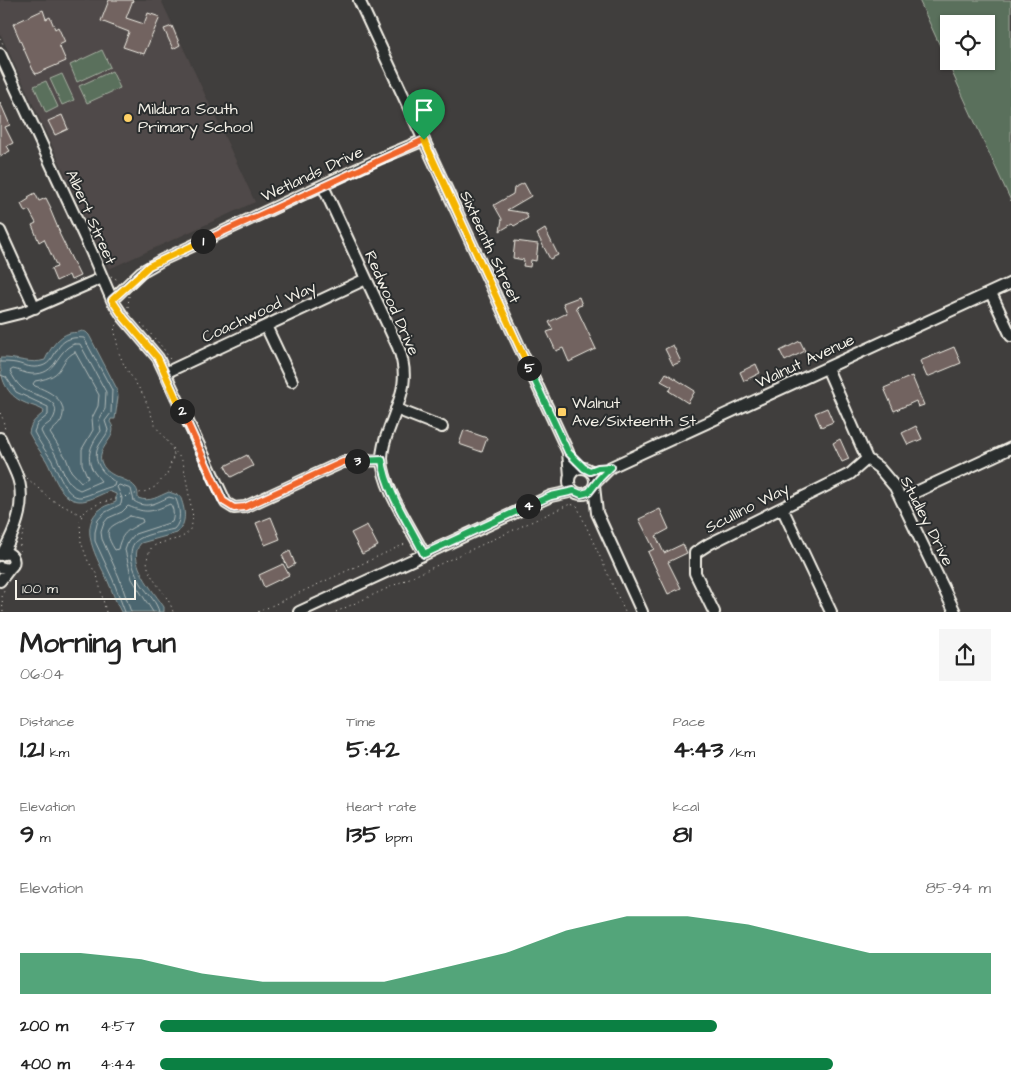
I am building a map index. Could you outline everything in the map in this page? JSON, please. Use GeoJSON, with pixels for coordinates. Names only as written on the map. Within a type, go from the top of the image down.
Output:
{"type":"FeatureCollection","features":[{"type":"Feature","properties":{"kind":"street","name":"Sixteenth Street"},"geometry":{"type":"LineString","coordinates":[[359,0],[568,452],[570,478]]}},
{"type":"Feature","properties":{"kind":"street","name":"Albert Street"},"geometry":{"type":"LineString","coordinates":[[0,54],[112,300],[124,318],[152,350],[165,373],[223,501],[230,506],[245,507],[343,462],[382,460]]}},
{"type":"Feature","properties":{"kind":"street","name":"Wetlands Drive"},"geometry":{"type":"LineString","coordinates":[[112,300],[149,266],[424,140]]}},
{"type":"Feature","properties":{"kind":"street","name":"Redwood Drive"},"geometry":{"type":"LineString","coordinates":[[323,186],[398,347],[404,364],[404,384],[384,442],[382,460],[385,476],[421,555]]}},
{"type":"Feature","properties":{"kind":"street"},"geometry":{"type":"LineString","coordinates":[[0,231],[35,308]]}},
{"type":"Feature","properties":{"kind":"street"},"geometry":{"type":"LineString","coordinates":[[0,318],[14,316],[35,308],[102,278]]}},
{"type":"Feature","properties":{"kind":"street","name":"Coachwood Way"},"geometry":{"type":"LineString","coordinates":[[165,373],[366,279]]}},
{"type":"Feature","properties":{"kind":"street","name":"Walnut Avenue"},"geometry":{"type":"LineString","coordinates":[[587,470],[611,467],[1011,283]]}},
{"type":"Feature","properties":{"kind":"street"},"geometry":{"type":"LineString","coordinates":[[991,293],[1011,336]]}},
{"type":"Feature","properties":{"kind":"street"},"geometry":{"type":"LineString","coordinates":[[266,326],[292,381]]}},
{"type":"Feature","properties":{"kind":"street","name":"Studley Drive"},"geometry":{"type":"LineString","coordinates":[[827,368],[867,459],[879,468],[895,487],[955,612]]}},
{"type":"Feature","properties":{"kind":"street"},"geometry":{"type":"LineString","coordinates":[[396,410],[442,428]]}},
{"type":"Feature","properties":{"kind":"street"},"geometry":{"type":"LineString","coordinates":[[0,438],[17,473],[21,490],[20,510],[5,555],[14,564],[5,568],[0,580]]}},
{"type":"Feature","properties":{"kind":"street"},"geometry":{"type":"LineString","coordinates":[[901,499],[1011,449]]}},
{"type":"Feature","properties":{"kind":"street","name":"Sixteenth Street"},"geometry":{"type":"LineString","coordinates":[[568,452],[587,470]]}},
{"type":"Feature","properties":{"kind":"street","name":"Scullino Way"},"geometry":{"type":"LineString","coordinates":[[714,612],[695,573],[695,553],[709,544],[850,474],[867,459]]}},
{"type":"Feature","properties":{"kind":"street","name":"Walnut Avenue"},"geometry":{"type":"LineString","coordinates":[[595,485],[611,467]]}},
{"type":"Feature","properties":{"kind":"street"},"geometry":{"type":"LineString","coordinates":[[551,496],[576,470],[587,470],[595,479],[597,514]]}},
{"type":"Feature","properties":{"kind":"street"},"geometry":{"type":"LineString","coordinates":[[570,478],[569,484],[597,514],[642,612]]}},
{"type":"Feature","properties":{"kind":"street"},"geometry":{"type":"LineString","coordinates":[[299,612],[551,496],[589,492],[595,485]]}},
{"type":"Feature","properties":{"kind":"street"},"geometry":{"type":"LineString","coordinates":[[782,508],[831,612]]}},
{"type":"Feature","properties":{"kind":"street","name":"Redwood Drive"},"geometry":{"type":"LineString","coordinates":[[405,520],[411,541],[421,555]]}},
{"type":"Feature","properties":{"kind":"path"},"geometry":{"type":"LineString","coordinates":[[124,318],[114,327],[121,359],[144,398],[156,427],[183,462],[193,517],[193,525],[186,536],[152,547],[146,558],[150,574],[169,600],[173,612]]}},
{"type":"Feature","properties":{"kind":"path"},"geometry":{"type":"LineString","coordinates":[[106,612],[97,575],[88,561],[81,542],[80,523],[82,515],[88,509],[100,503],[156,487],[164,478],[174,455],[172,447]]}},
{"type":"Feature","properties":{"kind":"path"},"geometry":{"type":"LineString","coordinates":[[26,477],[50,499],[82,515]]}},
{"type":"Feature","properties":{"kind":"path"},"geometry":{"type":"LineString","coordinates":[[336,612],[570,504],[576,506],[625,612]]}},
{"type":"Feature","properties":{"kind":"path"},"geometry":{"type":"LineString","coordinates":[[258,612],[411,541]]}},
{"type":"Feature","properties":{"kind":"shaded area","name":"Mildura South Primary School"},"geometry":{"type":"Polygon","coordinates":[[[0,0],[161,0],[255,202],[109,269],[0,33],[0,0]]]}},
{"type":"Feature","properties":{"kind":"green space"},"geometry":{"type":"Polygon","coordinates":[[[919,0],[1011,0],[1011,201],[951,70],[995,70],[995,15],[940,15],[940,46],[919,0]]]}},
{"type":"Feature","properties":{"kind":"green space"},"geometry":{"type":"Polygon","coordinates":[[[102,50],[110,67],[77,82],[70,65],[102,50]]]}},
{"type":"Feature","properties":{"kind":"green space"},"geometry":{"type":"Polygon","coordinates":[[[112,71],[120,88],[87,103],[79,86],[112,71]]]}},
{"type":"Feature","properties":{"kind":"green space"},"geometry":{"type":"Polygon","coordinates":[[[62,74],[74,100],[62,105],[50,79],[62,74]]]}},
{"type":"Feature","properties":{"kind":"green space"},"geometry":{"type":"Polygon","coordinates":[[[46,81],[58,107],[46,113],[34,86],[46,81]]]}},
{"type":"Feature","properties":{"kind":"water"},"geometry":{"type":"Polygon","coordinates":[[[82,331],[89,335],[117,389],[118,397],[115,419],[111,419],[110,422],[113,432],[101,456],[104,467],[107,471],[127,481],[137,489],[138,498],[147,500],[169,492],[180,496],[183,506],[184,520],[177,533],[141,543],[137,550],[139,567],[164,607],[164,612],[121,612],[91,543],[90,533],[94,515],[104,507],[116,502],[116,494],[109,491],[90,499],[79,501],[72,500],[62,491],[29,433],[33,423],[44,412],[43,410],[15,397],[7,388],[2,377],[0,358],[34,362],[45,360],[58,340],[70,333],[82,331]]]}},
{"type":"Feature","properties":{"kind":"building"},"geometry":{"type":"Polygon","coordinates":[[[109,0],[133,0],[126,18],[144,24],[148,13],[160,17],[144,54],[123,47],[129,32],[101,21],[109,0]]]}},
{"type":"Feature","properties":{"kind":"building"},"geometry":{"type":"Polygon","coordinates":[[[43,10],[46,19],[50,17],[55,29],[58,27],[65,42],[59,45],[66,61],[36,74],[13,24],[43,10]]]}},
{"type":"Feature","properties":{"kind":"building"},"geometry":{"type":"Polygon","coordinates":[[[172,26],[180,45],[173,49],[164,29],[172,26]]]}},
{"type":"Feature","properties":{"kind":"building"},"geometry":{"type":"Polygon","coordinates":[[[0,102],[10,125],[5,127],[13,143],[7,146],[10,151],[0,156],[0,102]]]}},
{"type":"Feature","properties":{"kind":"building"},"geometry":{"type":"Polygon","coordinates":[[[62,115],[68,129],[55,135],[48,121],[62,115]]]}},
{"type":"Feature","properties":{"kind":"building"},"geometry":{"type":"Polygon","coordinates":[[[524,183],[531,196],[507,210],[526,213],[528,218],[500,231],[502,219],[494,205],[513,194],[514,188],[524,183]]]}},
{"type":"Feature","properties":{"kind":"building"},"geometry":{"type":"Polygon","coordinates":[[[35,193],[39,201],[46,198],[59,233],[80,276],[71,280],[69,275],[56,281],[51,269],[57,267],[44,239],[39,242],[32,225],[36,223],[29,210],[25,212],[21,204],[35,193]]]}},
{"type":"Feature","properties":{"kind":"building"},"geometry":{"type":"Polygon","coordinates":[[[545,229],[558,255],[550,259],[537,234],[545,229]]]}},
{"type":"Feature","properties":{"kind":"building"},"geometry":{"type":"Polygon","coordinates":[[[515,241],[538,244],[536,261],[531,260],[530,267],[523,266],[524,260],[513,258],[515,241]]]}},
{"type":"Feature","properties":{"kind":"building"},"geometry":{"type":"Polygon","coordinates":[[[579,297],[582,305],[576,307],[596,349],[569,362],[563,348],[556,351],[547,332],[553,330],[549,322],[567,313],[563,303],[579,297]]]}},
{"type":"Feature","properties":{"kind":"building"},"geometry":{"type":"Polygon","coordinates":[[[800,341],[805,351],[785,361],[780,351],[800,341]]]}},
{"type":"Feature","properties":{"kind":"building"},"geometry":{"type":"Polygon","coordinates":[[[673,345],[681,362],[673,365],[665,349],[673,345]]]}},
{"type":"Feature","properties":{"kind":"building"},"geometry":{"type":"Polygon","coordinates":[[[954,347],[961,363],[927,377],[920,361],[954,347]]]}},
{"type":"Feature","properties":{"kind":"building"},"geometry":{"type":"Polygon","coordinates":[[[756,364],[760,373],[744,381],[740,372],[756,364]]]}},
{"type":"Feature","properties":{"kind":"building"},"geometry":{"type":"Polygon","coordinates":[[[666,373],[695,391],[688,403],[669,391],[672,387],[661,381],[666,373]]]}},
{"type":"Feature","properties":{"kind":"building"},"geometry":{"type":"Polygon","coordinates":[[[912,376],[924,405],[918,407],[916,401],[894,411],[884,388],[912,376]]]}},
{"type":"Feature","properties":{"kind":"building"},"geometry":{"type":"Polygon","coordinates":[[[827,408],[833,422],[821,427],[815,413],[827,408]]]}},
{"type":"Feature","properties":{"kind":"building"},"geometry":{"type":"Polygon","coordinates":[[[916,426],[922,439],[908,445],[902,433],[916,426]]]}},
{"type":"Feature","properties":{"kind":"building"},"geometry":{"type":"Polygon","coordinates":[[[464,430],[487,438],[482,452],[459,444],[464,430]]]}},
{"type":"Feature","properties":{"kind":"building"},"geometry":{"type":"Polygon","coordinates":[[[840,439],[849,459],[842,462],[833,443],[840,439]]]}},
{"type":"Feature","properties":{"kind":"building"},"geometry":{"type":"Polygon","coordinates":[[[247,455],[253,466],[231,477],[225,466],[247,455]]]}},
{"type":"Feature","properties":{"kind":"building"},"geometry":{"type":"Polygon","coordinates":[[[660,509],[669,529],[656,536],[664,553],[683,544],[687,553],[668,562],[681,588],[668,594],[648,552],[654,549],[639,519],[660,509]]]}},
{"type":"Feature","properties":{"kind":"building"},"geometry":{"type":"Polygon","coordinates":[[[271,517],[280,539],[265,545],[256,523],[271,517]]]}},
{"type":"Feature","properties":{"kind":"building"},"geometry":{"type":"Polygon","coordinates":[[[367,525],[378,546],[362,554],[351,533],[367,525]]]}},
{"type":"Feature","properties":{"kind":"building"},"geometry":{"type":"Polygon","coordinates":[[[290,551],[295,564],[288,568],[282,555],[290,551]]]}},
{"type":"Feature","properties":{"kind":"building"},"geometry":{"type":"Polygon","coordinates":[[[283,564],[289,575],[264,587],[259,575],[283,564]]]}},
{"type":"Feature","properties":{"kind":"place","name":"Mildura South Primary School"},"geometry":{"type":"Point","coordinates":[128,118]}},
{"type":"Feature","properties":{"kind":"place","name":"Walnut Ave/Sixteenth St"},"geometry":{"type":"Point","coordinates":[562,412]}},
{"type":"Feature","properties":{"kind":"route"},"geometry":{"type":"LineString","coordinates":[[424,140],[568,452],[584,468],[590,471],[611,467],[599,479],[592,490],[585,494],[574,491],[551,496],[424,554],[389,487],[382,460],[343,462],[245,507],[234,508],[230,506],[223,501],[158,358],[124,318],[112,300],[149,266],[381,158],[424,140]]}}]}
